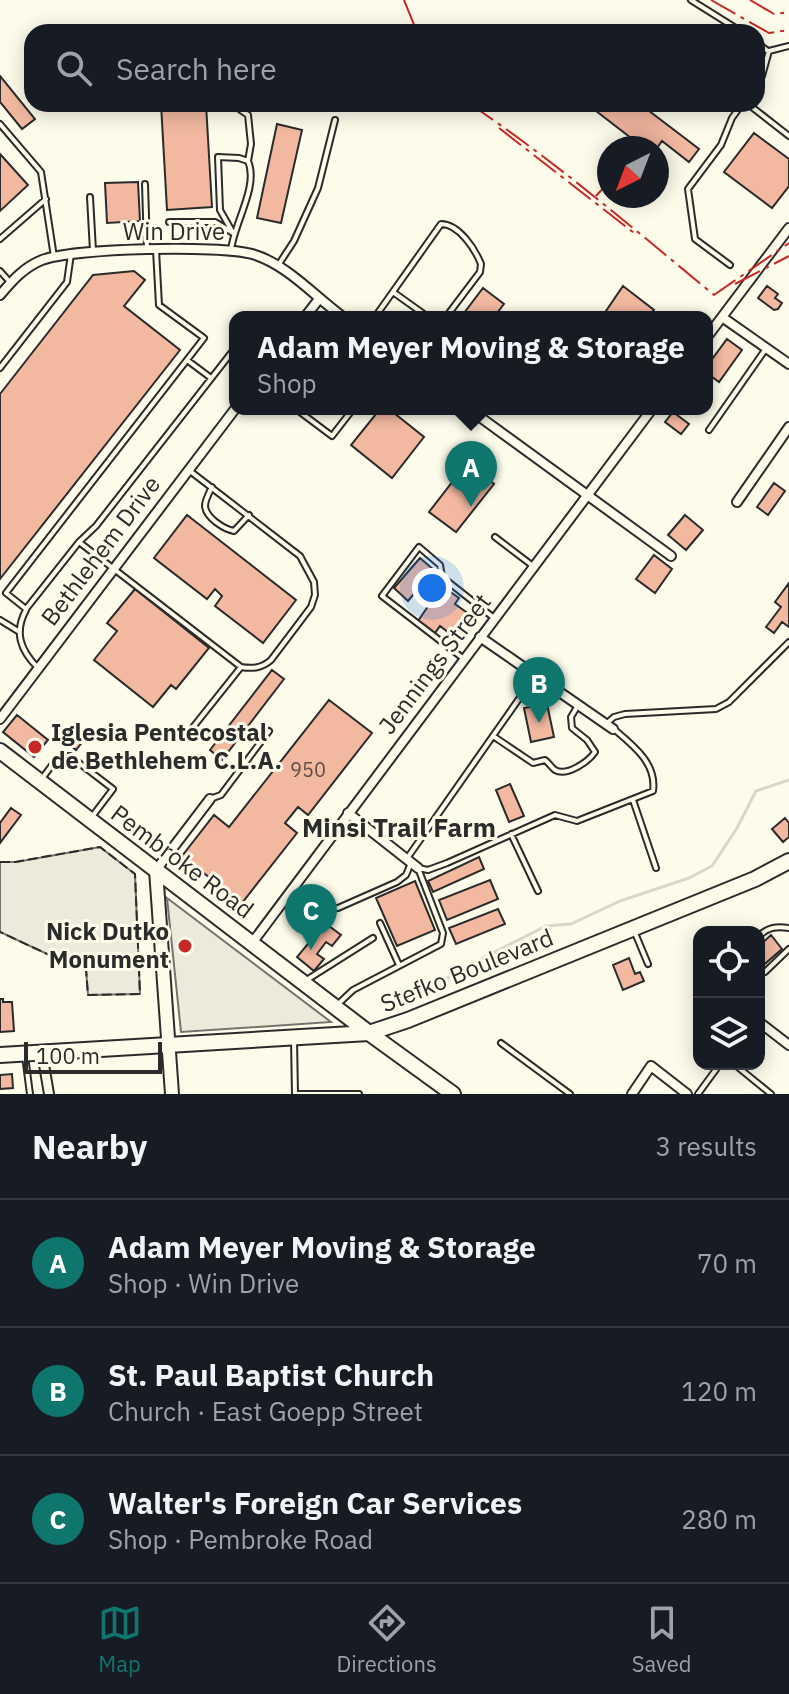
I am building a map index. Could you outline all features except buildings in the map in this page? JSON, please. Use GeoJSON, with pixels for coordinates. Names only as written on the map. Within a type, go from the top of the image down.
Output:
{"type":"FeatureCollection","features":[{"type":"Feature","properties":{"kind":"main road","name":"Pembroke Road"},"geometry":{"type":"LineString","coordinates":[[0,751],[448,1093]]}},
{"type":"Feature","properties":{"kind":"main road","name":"Stefko Boulevard"},"geometry":{"type":"LineString","coordinates":[[0,1055],[369,1033],[755,879],[789,861]]}},
{"type":"Feature","properties":{"kind":"street"},"geometry":{"type":"LineString","coordinates":[[713,329],[789,228]]}},
{"type":"Feature","properties":{"kind":"street","name":"Win Drive"},"geometry":{"type":"LineString","coordinates":[[0,295],[28,266],[54,257],[152,250],[231,250],[252,254],[278,266],[335,311]]}},
{"type":"Feature","properties":{"kind":"street"},"geometry":{"type":"LineString","coordinates":[[310,311],[319,299]]}},
{"type":"Feature","properties":{"kind":"street"},"geometry":{"type":"LineString","coordinates":[[722,317],[789,364]]}},
{"type":"Feature","properties":{"kind":"street","name":"Bethlehem Drive"},"geometry":{"type":"LineString","coordinates":[[0,719],[230,415]]}},
{"type":"Feature","properties":{"kind":"street"},"geometry":{"type":"LineString","coordinates":[[477,415],[671,556]]}},
{"type":"Feature","properties":{"kind":"street","name":"Jennings Street"},"geometry":{"type":"LineString","coordinates":[[252,943],[647,415]]}},
{"type":"Feature","properties":{"kind":"street"},"geometry":{"type":"LineString","coordinates":[[737,502],[789,427]]}},
{"type":"Feature","properties":{"kind":"street"},"geometry":{"type":"LineString","coordinates":[[480,637],[610,726]]}},
{"type":"Feature","properties":{"kind":"street"},"geometry":{"type":"LineString","coordinates":[[172,1094],[156,870],[210,799]]}},
{"type":"Feature","properties":{"kind":"street"},"geometry":{"type":"LineString","coordinates":[[348,813],[412,864]]}},
{"type":"Feature","properties":{"kind":"street"},"geometry":{"type":"LineString","coordinates":[[765,1027],[789,1045]]}},
{"type":"Feature","properties":{"kind":"street"},"geometry":{"type":"LineString","coordinates":[[42,1053],[49,1094]]}},
{"type":"Feature","properties":{"kind":"street"},"geometry":{"type":"LineString","coordinates":[[632,1094],[651,1066],[687,1094]]}},
{"type":"Feature","properties":{"kind":"lane"},"geometry":{"type":"LineString","coordinates":[[691,0],[729,24]]}},
{"type":"Feature","properties":{"kind":"lane"},"geometry":{"type":"LineString","coordinates":[[765,48],[769,51],[789,46]]}},
{"type":"Feature","properties":{"kind":"lane"},"geometry":{"type":"LineString","coordinates":[[765,65],[769,51]]}},
{"type":"Feature","properties":{"kind":"lane"},"geometry":{"type":"LineString","coordinates":[[231,250],[252,169],[248,161],[251,144],[248,115],[244,112]]}},
{"type":"Feature","properties":{"kind":"lane"},"geometry":{"type":"LineString","coordinates":[[730,265],[695,239],[688,189],[721,145],[738,112]]}},
{"type":"Feature","properties":{"kind":"lane"},"geometry":{"type":"LineString","coordinates":[[756,112],[789,136]]}},
{"type":"Feature","properties":{"kind":"lane"},"geometry":{"type":"LineString","coordinates":[[278,266],[294,241],[318,188],[335,120]]}},
{"type":"Feature","properties":{"kind":"lane"},"geometry":{"type":"LineString","coordinates":[[0,124],[41,172],[54,257]]}},
{"type":"Feature","properties":{"kind":"lane"},"geometry":{"type":"LineString","coordinates":[[233,233],[220,210],[218,157],[248,161]]}},
{"type":"Feature","properties":{"kind":"lane"},"geometry":{"type":"LineString","coordinates":[[26,609],[6,593],[204,338],[159,305],[145,184]]}},
{"type":"Feature","properties":{"kind":"lane"},"geometry":{"type":"LineString","coordinates":[[90,197],[93,253]]}},
{"type":"Feature","properties":{"kind":"lane"},"geometry":{"type":"LineString","coordinates":[[0,239],[46,199]]}},
{"type":"Feature","properties":{"kind":"lane"},"geometry":{"type":"LineString","coordinates":[[169,222],[215,222],[233,233]]}},
{"type":"Feature","properties":{"kind":"lane"},"geometry":{"type":"LineString","coordinates":[[379,311],[441,224],[448,224],[459,231],[481,264],[480,272],[451,311]]}},
{"type":"Feature","properties":{"kind":"lane"},"geometry":{"type":"LineString","coordinates":[[0,368],[67,282],[71,254]]}},
{"type":"Feature","properties":{"kind":"lane"},"geometry":{"type":"LineString","coordinates":[[0,271],[11,283]]}},
{"type":"Feature","properties":{"kind":"lane"},"geometry":{"type":"LineString","coordinates":[[393,292],[420,311]]}},
{"type":"Feature","properties":{"kind":"lane"},"geometry":{"type":"LineString","coordinates":[[709,430],[767,348]]}},
{"type":"Feature","properties":{"kind":"lane"},"geometry":{"type":"LineString","coordinates":[[38,668],[23,648],[18,631],[26,609],[79,542],[96,526],[229,356]]}},
{"type":"Feature","properties":{"kind":"lane"},"geometry":{"type":"LineString","coordinates":[[187,359],[211,378]]}},
{"type":"Feature","properties":{"kind":"lane"},"geometry":{"type":"LineString","coordinates":[[304,415],[332,436],[348,415]]}},
{"type":"Feature","properties":{"kind":"lane"},"geometry":{"type":"LineString","coordinates":[[79,542],[241,667],[252,669],[264,666],[311,607],[315,595],[314,582],[300,556],[188,470]]}},
{"type":"Feature","properties":{"kind":"lane"},"geometry":{"type":"LineString","coordinates":[[212,487],[205,503],[206,510],[227,530],[234,531],[249,515]]}},
{"type":"Feature","properties":{"kind":"lane"},"geometry":{"type":"LineString","coordinates":[[495,537],[533,566]]}},
{"type":"Feature","properties":{"kind":"lane"},"geometry":{"type":"LineString","coordinates":[[464,659],[382,596],[419,547],[440,565],[442,577],[494,618]]}},
{"type":"Feature","properties":{"kind":"lane"},"geometry":{"type":"LineString","coordinates":[[0,620],[18,631]]}},
{"type":"Feature","properties":{"kind":"lane"},"geometry":{"type":"LineString","coordinates":[[412,864],[428,870],[555,815],[577,821],[653,791],[649,765],[633,745],[610,726],[614,717],[716,709],[729,702],[789,642]]}},
{"type":"Feature","properties":{"kind":"lane"},"geometry":{"type":"LineString","coordinates":[[190,731],[241,667]]}},
{"type":"Feature","properties":{"kind":"lane"},"geometry":{"type":"LineString","coordinates":[[291,891],[320,910],[338,908],[406,875],[493,736],[535,676]]}},
{"type":"Feature","properties":{"kind":"lane"},"geometry":{"type":"LineString","coordinates":[[493,736],[533,763],[545,760],[562,772],[578,766],[595,752],[587,740],[572,728],[571,717],[578,705]]}},
{"type":"Feature","properties":{"kind":"lane"},"geometry":{"type":"LineString","coordinates":[[210,799],[221,795],[269,731]]}},
{"type":"Feature","properties":{"kind":"lane"},"geometry":{"type":"LineString","coordinates":[[40,782],[58,757],[70,756],[113,789],[90,820]]}},
{"type":"Feature","properties":{"kind":"lane"},"geometry":{"type":"LineString","coordinates":[[633,800],[656,868]]}},
{"type":"Feature","properties":{"kind":"lane"},"geometry":{"type":"LineString","coordinates":[[511,834],[538,891]]}},
{"type":"Feature","properties":{"kind":"lane"},"geometry":{"type":"LineString","coordinates":[[335,1007],[353,990],[441,944],[443,933],[412,864]]}},
{"type":"Feature","properties":{"kind":"lane"},"geometry":{"type":"LineString","coordinates":[[380,923],[399,965]]}},
{"type":"Feature","properties":{"kind":"lane"},"geometry":{"type":"LineString","coordinates":[[765,930],[778,926],[789,928]]}},
{"type":"Feature","properties":{"kind":"lane"},"geometry":{"type":"LineString","coordinates":[[633,927],[648,964]]}},
{"type":"Feature","properties":{"kind":"lane"},"geometry":{"type":"LineString","coordinates":[[303,982],[373,938]]}},
{"type":"Feature","properties":{"kind":"lane"},"geometry":{"type":"LineString","coordinates":[[765,972],[789,949]]}},
{"type":"Feature","properties":{"kind":"lane"},"geometry":{"type":"LineString","coordinates":[[294,1039],[296,1094],[359,1094]]}},
{"type":"Feature","properties":{"kind":"lane"},"geometry":{"type":"LineString","coordinates":[[501,1043],[570,1094]]}},
{"type":"Feature","properties":{"kind":"lane"},"geometry":{"type":"LineString","coordinates":[[24,1054],[30,1094]]}},
{"type":"Feature","properties":{"kind":"lane"},"geometry":{"type":"LineString","coordinates":[[698,1094],[716,1070]]}},
{"type":"Feature","properties":{"kind":"lane"},"geometry":{"type":"LineString","coordinates":[[741,1070],[771,1094]]}},
{"type":"Feature","properties":{"kind":"shaded area"},"geometry":{"type":"Polygon","coordinates":[[[100,847],[135,874],[140,994],[88,995],[86,969],[0,932],[0,862],[100,847]]]}},
{"type":"Feature","properties":{"kind":"shaded area"},"geometry":{"type":"Polygon","coordinates":[[[167,898],[331,1022],[181,1032],[167,898]]]}},
{"type":"Feature","properties":{"kind":"waterway"},"geometry":{"type":"LineString","coordinates":[[394,997],[450,977],[546,926],[571,924],[620,901],[689,878],[712,866],[756,791],[789,780]]}},
{"type":"Feature","properties":{"kind":"fence"},"geometry":{"type":"LineString","coordinates":[[0,862],[100,847],[135,874],[140,994],[88,995],[86,969],[0,932]]}},
{"type":"Feature","properties":{"kind":"power"},"geometry":{"type":"LineString","coordinates":[[404,0],[414,24]]}},
{"type":"Feature","properties":{"kind":"power"},"geometry":{"type":"LineString","coordinates":[[711,0],[753,24]]}},
{"type":"Feature","properties":{"kind":"power"},"geometry":{"type":"LineString","coordinates":[[750,0],[774,14],[789,12]]}},
{"type":"Feature","properties":{"kind":"power"},"geometry":{"type":"LineString","coordinates":[[765,31],[789,30]]}},
{"type":"Feature","properties":{"kind":"power"},"geometry":{"type":"LineString","coordinates":[[482,112],[564,173],[714,295],[789,243]]}},
{"type":"Feature","properties":{"kind":"power"},"geometry":{"type":"LineString","coordinates":[[499,128],[638,236]]}},
{"type":"Feature","properties":{"kind":"power"},"geometry":{"type":"LineString","coordinates":[[735,284],[789,256]]}},
{"type":"Feature","properties":{"kind":"place","name":"Adam Meyer Moving & Storage"},"geometry":{"type":"Point","coordinates":[471,507]}},
{"type":"Feature","properties":{"kind":"place","name":"St. Paul Baptist Church"},"geometry":{"type":"Point","coordinates":[539,723]}},
{"type":"Feature","properties":{"kind":"place","name":"Iglesia Pentecostal de Bethlehem C.L.A."},"geometry":{"type":"Point","coordinates":[35,747]}},
{"type":"Feature","properties":{"kind":"place","name":"Nick Dutko Monument"},"geometry":{"type":"Point","coordinates":[185,946]}},
{"type":"Feature","properties":{"kind":"place","name":"Walter's Foreign Car Services"},"geometry":{"type":"Point","coordinates":[311,950]}},
{"type":"Feature","properties":{"kind":"district","name":"Minsi Trail Farm"},"geometry":{"type":"Point","coordinates":[399,828]}}]}
